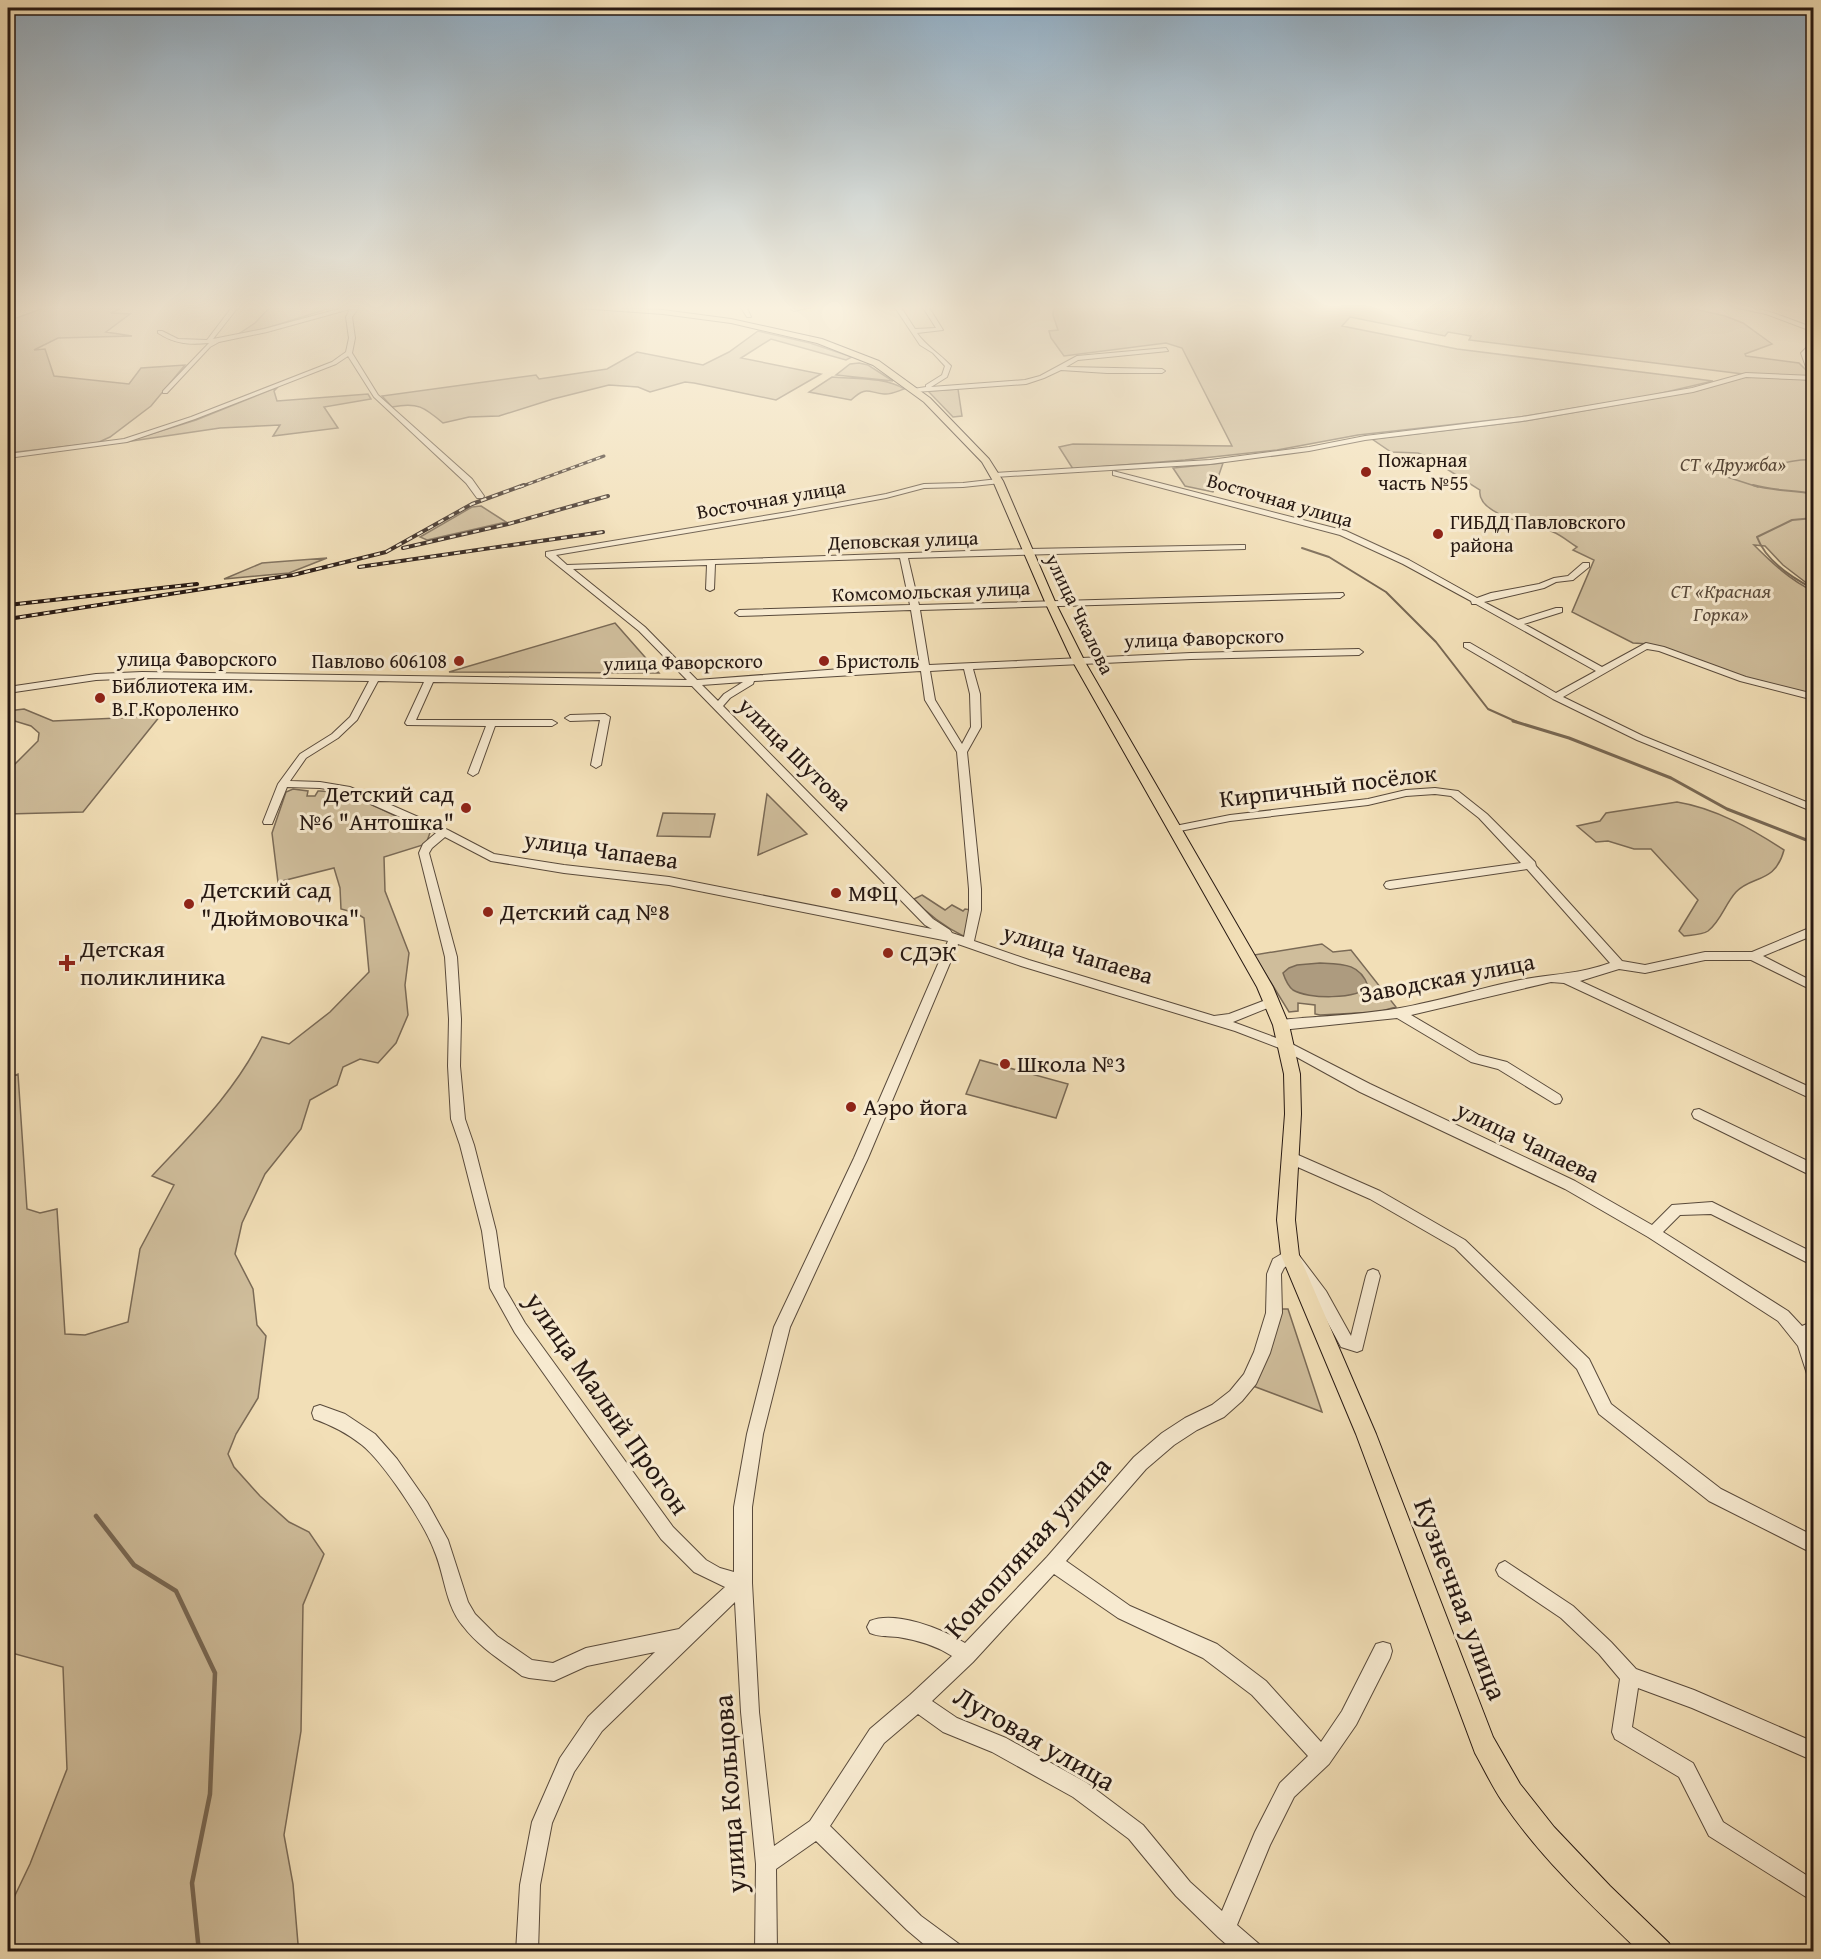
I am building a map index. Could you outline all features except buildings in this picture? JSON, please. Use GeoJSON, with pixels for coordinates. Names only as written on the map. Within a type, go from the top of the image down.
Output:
{"type":"FeatureCollection","features":[{"type":"Feature","properties":{"kind":"main road","name":"улица Чкалова"},"geometry":{"type":"LineString","coordinates":[[922,397],[986,461],[997,478],[1051,604],[1079,662],[1265,987],[1287,1046]]}},
{"type":"Feature","properties":{"kind":"main road"},"geometry":{"type":"LineString","coordinates":[[1287,1046],[1294,1089],[1289,1157]]}},
{"type":"Feature","properties":{"kind":"main road","name":"Кузнечная улица"},"geometry":{"type":"LineString","coordinates":[[1289,1157],[1286,1220],[1290,1255],[1366,1434],[1484,1744],[1510,1790],[1542,1834],[1600,1896],[1660,1952]]}},
{"type":"Feature","properties":{"kind":"street"},"geometry":{"type":"LineString","coordinates":[[8,456],[125,441],[246,397]]}},
{"type":"Feature","properties":{"kind":"street"},"geometry":{"type":"LineString","coordinates":[[378,397],[469,480],[480,496]]}},
{"type":"Feature","properties":{"kind":"street","name":"Восточная улица"},"geometry":{"type":"LineString","coordinates":[[549,554],[799,512],[886,496],[924,486],[963,485],[997,478],[1210,462],[1309,449],[1365,438],[1522,419],[1649,397]]}},
{"type":"Feature","properties":{"kind":"street","name":"Восточная улица"},"geometry":{"type":"LineString","coordinates":[[1100,469],[1187,490],[1343,533],[1406,562],[1601,670]]}},
{"type":"Feature","properties":{"kind":"street","name":"Деповская улица"},"geometry":{"type":"LineString","coordinates":[[566,567],[1028,551],[1242,547]]}},
{"type":"Feature","properties":{"kind":"street","name":"улица Шутова"},"geometry":{"type":"LineString","coordinates":[[549,554],[642,629],[929,922],[961,940]]}},
{"type":"Feature","properties":{"kind":"street"},"geometry":{"type":"LineString","coordinates":[[904,557],[930,700],[962,752]]}},
{"type":"Feature","properties":{"kind":"street"},"geometry":{"type":"LineString","coordinates":[[710,589],[711,563]]}},
{"type":"Feature","properties":{"kind":"street"},"geometry":{"type":"LineString","coordinates":[[1475,602],[1541,586],[1554,580],[1570,578],[1586,565]]}},
{"type":"Feature","properties":{"kind":"street","name":"Комсомольская улица"},"geometry":{"type":"LineString","coordinates":[[739,614],[1340,595]]}},
{"type":"Feature","properties":{"kind":"street"},"geometry":{"type":"LineString","coordinates":[[1515,624],[1558,610]]}},
{"type":"Feature","properties":{"kind":"street"},"geometry":{"type":"LineString","coordinates":[[1467,645],[1556,696],[1640,738],[1814,808]]}},
{"type":"Feature","properties":{"kind":"street"},"geometry":{"type":"LineString","coordinates":[[1556,696],[1646,646],[1661,649],[1743,679],[1814,697]]}},
{"type":"Feature","properties":{"kind":"street","name":"улица Фаворского"},"geometry":{"type":"LineString","coordinates":[[8,690],[96,678],[142,675],[696,683],[923,668],[1191,656],[1359,652]]}},
{"type":"Feature","properties":{"kind":"street"},"geometry":{"type":"LineString","coordinates":[[962,752],[975,727],[975,694],[968,666]]}},
{"type":"Feature","properties":{"kind":"street"},"geometry":{"type":"LineString","coordinates":[[268,822],[283,784],[303,756],[335,736],[354,718],[375,678]]}},
{"type":"Feature","properties":{"kind":"street"},"geometry":{"type":"LineString","coordinates":[[718,706],[734,690],[754,679]]}},
{"type":"Feature","properties":{"kind":"street"},"geometry":{"type":"LineString","coordinates":[[430,680],[410,723],[552,723]]}},
{"type":"Feature","properties":{"kind":"street"},"geometry":{"type":"LineString","coordinates":[[570,718],[606,717],[596,765]]}},
{"type":"Feature","properties":{"kind":"street"},"geometry":{"type":"LineString","coordinates":[[473,773],[491,724]]}},
{"type":"Feature","properties":{"kind":"street","name":"улица Кольцова"},"geometry":{"type":"LineString","coordinates":[[766,1952],[766,1864],[750,1712],[743,1583],[743,1507],[764,1393],[782,1327],[975,910],[962,752]]}},
{"type":"Feature","properties":{"kind":"street","name":"улица Чапаева"},"geometry":{"type":"LineString","coordinates":[[283,784],[320,785],[346,789],[444,832],[491,857],[564,869],[669,881],[961,940],[1214,1020],[1287,1046],[1365,1088],[1570,1185],[1653,1233],[1807,1331]]}},
{"type":"Feature","properties":{"kind":"street","name":"Кирпичный посёлок"},"geometry":{"type":"LineString","coordinates":[[1175,829],[1230,818],[1368,802],[1406,793],[1447,791],[1461,796],[1476,809],[1530,865],[1618,965]]}},
{"type":"Feature","properties":{"kind":"street","name":"улица Малый Прогон"},"geometry":{"type":"LineString","coordinates":[[444,832],[427,846],[424,853],[451,957],[458,1119],[474,1169],[489,1231],[497,1288],[519,1328],[667,1533],[692,1562],[718,1578],[743,1583]]}},
{"type":"Feature","properties":{"kind":"street"},"geometry":{"type":"LineString","coordinates":[[1390,885],[1530,865]]}},
{"type":"Feature","properties":{"kind":"street"},"geometry":{"type":"LineString","coordinates":[[1618,965],[1645,969],[1705,956],[1753,956],[1814,930]]}},
{"type":"Feature","properties":{"kind":"street"},"geometry":{"type":"LineString","coordinates":[[1753,956],[1814,987]]}},
{"type":"Feature","properties":{"kind":"street","name":"Заводская улица"},"geometry":{"type":"LineString","coordinates":[[1281,1025],[1399,1013],[1551,978],[1566,980],[1618,965]]}},
{"type":"Feature","properties":{"kind":"street"},"geometry":{"type":"LineString","coordinates":[[1566,980],[1814,1095]]}},
{"type":"Feature","properties":{"kind":"street"},"geometry":{"type":"LineString","coordinates":[[1214,1020],[1230,1018],[1271,1002]]}},
{"type":"Feature","properties":{"kind":"street"},"geometry":{"type":"LineString","coordinates":[[1399,1013],[1476,1059],[1502,1065],[1555,1099]]}},
{"type":"Feature","properties":{"kind":"street"},"geometry":{"type":"LineString","coordinates":[[1699,1114],[1814,1171]]}},
{"type":"Feature","properties":{"kind":"street"},"geometry":{"type":"LineString","coordinates":[[1289,1157],[1376,1195],[1460,1245],[1583,1364],[1605,1409],[1715,1495],[1814,1546]]}},
{"type":"Feature","properties":{"kind":"street"},"geometry":{"type":"LineString","coordinates":[[1653,1233],[1677,1209],[1712,1208],[1814,1260]]}},
{"type":"Feature","properties":{"kind":"street"},"geometry":{"type":"LineString","coordinates":[[1290,1255],[1312,1281],[1333,1313],[1346,1342],[1357,1345],[1373,1276]]}},
{"type":"Feature","properties":{"kind":"street","name":"Конопляная улица"},"geometry":{"type":"LineString","coordinates":[[766,1864],[816,1828],[877,1736],[917,1702],[966,1654],[1053,1563],[1140,1462],[1184,1429],[1218,1411],[1236,1396],[1250,1379],[1262,1353],[1274,1313],[1274,1274],[1278,1264],[1290,1255]]}},
{"type":"Feature","properties":{"kind":"street"},"geometry":{"type":"LineString","coordinates":[[1807,1331],[1814,1372]]}},
{"type":"Feature","properties":{"kind":"street"},"geometry":{"type":"LineString","coordinates":[[320,1413],[339,1420],[362,1434],[391,1464],[421,1508],[442,1546],[460,1605],[469,1620],[491,1642],[530,1669],[554,1672],[586,1657],[684,1637]]}},
{"type":"Feature","properties":{"kind":"street"},"geometry":{"type":"LineString","coordinates":[[1053,1563],[1124,1612],[1210,1650],[1259,1688],[1322,1757]]}},
{"type":"Feature","properties":{"kind":"street"},"geometry":{"type":"LineString","coordinates":[[1505,1570],[1567,1612],[1605,1648],[1630,1677],[1694,1699],[1814,1752]]}},
{"type":"Feature","properties":{"kind":"street"},"geometry":{"type":"LineString","coordinates":[[527,1952],[530,1885],[542,1822],[567,1766],[595,1724],[743,1583]]}},
{"type":"Feature","properties":{"kind":"street"},"geometry":{"type":"LineString","coordinates":[[876,1627],[906,1628],[944,1639],[966,1654]]}},
{"type":"Feature","properties":{"kind":"street"},"geometry":{"type":"LineString","coordinates":[[1225,1929],[1262,1839],[1287,1790],[1322,1757],[1349,1718],[1383,1651]]}},
{"type":"Feature","properties":{"kind":"street"},"geometry":{"type":"LineString","coordinates":[[1630,1677],[1622,1732],[1686,1770],[1716,1830],[1814,1892]]}},
{"type":"Feature","properties":{"kind":"street","name":"Луговая улица"},"geometry":{"type":"LineString","coordinates":[[917,1702],[950,1725],[999,1745],[1080,1790],[1136,1832],[1183,1889],[1251,1952]]}},
{"type":"Feature","properties":{"kind":"street"},"geometry":{"type":"LineString","coordinates":[[816,1828],[914,1923],[951,1952]]}},
{"type":"Feature","properties":{"kind":"green space"},"geometry":{"type":"Polygon","coordinates":[[[8,397],[158,397],[151,406],[110,437],[97,443],[8,453],[8,397]]]}},
{"type":"Feature","properties":{"kind":"green space"},"geometry":{"type":"Polygon","coordinates":[[[252,397],[276,397],[277,401],[324,397],[371,399],[324,407],[338,428],[273,436],[280,425],[220,428],[125,442],[196,420],[252,397]]]}},
{"type":"Feature","properties":{"kind":"green space"},"geometry":{"type":"Polygon","coordinates":[[[383,397],[559,397],[499,416],[469,417],[443,423],[420,407],[408,405],[392,407],[383,397]]]}},
{"type":"Feature","properties":{"kind":"green space"},"geometry":{"type":"Polygon","coordinates":[[[934,397],[959,397],[962,416],[953,417],[934,397]]]}},
{"type":"Feature","properties":{"kind":"green space"},"geometry":{"type":"Polygon","coordinates":[[[1207,397],[1640,397],[1520,417],[1358,435],[1277,450],[1185,460],[1073,469],[1059,447],[1073,444],[1232,446],[1207,397]]]}},
{"type":"Feature","properties":{"kind":"green space","name":"СТ «Дружба»"},"geometry":{"type":"Polygon","coordinates":[[[1659,397],[1813,397],[1813,588],[1783,565],[1765,546],[1754,545],[1789,576],[1813,591],[1813,695],[1741,677],[1649,644],[1633,643],[1572,612],[1594,560],[1573,550],[1577,547],[1556,533],[1496,512],[1481,499],[1480,490],[1428,457],[1418,453],[1391,452],[1372,439],[1525,421],[1659,397]]]}},
{"type":"Feature","properties":{"kind":"green space"},"geometry":{"type":"Polygon","coordinates":[[[1223,463],[1213,492],[1185,486],[1173,468],[1223,463]]]}},
{"type":"Feature","properties":{"kind":"green space"},"geometry":{"type":"Polygon","coordinates":[[[481,506],[506,522],[427,540],[420,537],[472,507],[481,506]]]}},
{"type":"Feature","properties":{"kind":"green space"},"geometry":{"type":"Polygon","coordinates":[[[327,558],[289,573],[224,579],[262,563],[327,558]]]}},
{"type":"Feature","properties":{"kind":"green space"},"geometry":{"type":"Polygon","coordinates":[[[615,623],[659,673],[449,672],[615,623]]]}},
{"type":"Feature","properties":{"kind":"green space"},"geometry":{"type":"Polygon","coordinates":[[[24,709],[53,721],[160,716],[83,812],[8,814],[8,771],[38,741],[39,733],[31,726],[8,719],[8,711],[24,709]]]}},
{"type":"Feature","properties":{"kind":"green space"},"geometry":{"type":"Polygon","coordinates":[[[293,789],[308,791],[307,796],[315,796],[318,791],[347,795],[431,830],[426,844],[384,857],[385,891],[409,953],[405,985],[408,1015],[396,1043],[378,1063],[360,1059],[343,1067],[337,1085],[310,1100],[301,1129],[265,1174],[242,1223],[235,1254],[253,1289],[257,1325],[266,1336],[258,1398],[236,1434],[228,1454],[234,1467],[260,1496],[289,1522],[309,1532],[324,1554],[303,1605],[301,1731],[284,1835],[293,1884],[298,1944],[295,1952],[8,1951],[8,1910],[30,1864],[67,1769],[63,1667],[8,1652],[8,1078],[18,1074],[27,1209],[40,1213],[57,1209],[65,1334],[85,1335],[128,1322],[140,1249],[174,1185],[152,1176],[226,1094],[262,1037],[289,1044],[330,1012],[369,972],[364,918],[341,909],[340,888],[334,868],[278,882],[272,833],[286,792],[293,789]]]}},
{"type":"Feature","properties":{"kind":"green space"},"geometry":{"type":"Polygon","coordinates":[[[767,794],[807,834],[758,855],[767,794]]]}},
{"type":"Feature","properties":{"kind":"green space"},"geometry":{"type":"Polygon","coordinates":[[[1677,802],[1705,809],[1733,820],[1784,850],[1775,869],[1736,892],[1708,931],[1684,936],[1679,931],[1698,900],[1651,849],[1634,849],[1608,841],[1596,842],[1577,826],[1600,821],[1606,813],[1677,802]]]}},
{"type":"Feature","properties":{"kind":"green space"},"geometry":{"type":"Polygon","coordinates":[[[663,813],[715,814],[710,837],[657,836],[663,813]]]}},
{"type":"Feature","properties":{"kind":"green space"},"geometry":{"type":"Polygon","coordinates":[[[922,895],[945,910],[952,905],[963,911],[972,910],[965,937],[925,911],[914,899],[922,895]]]}},
{"type":"Feature","properties":{"kind":"green space"},"geometry":{"type":"Polygon","coordinates":[[[1322,944],[1333,952],[1351,950],[1396,1007],[1378,1012],[1320,1015],[1315,1014],[1315,1005],[1298,1003],[1298,1011],[1289,1012],[1254,955],[1322,944]]]}},
{"type":"Feature","properties":{"kind":"green space"},"geometry":{"type":"Polygon","coordinates":[[[980,1060],[1068,1084],[1056,1118],[966,1094],[980,1060]]]}},
{"type":"Feature","properties":{"kind":"green space"},"geometry":{"type":"Polygon","coordinates":[[[1279,1309],[1288,1309],[1322,1412],[1253,1386],[1279,1309]]]}},
{"type":"Feature","properties":{"kind":"shaded area"},"geometry":{"type":"Polygon","coordinates":[[[1320,963],[1349,966],[1365,978],[1368,986],[1362,991],[1344,996],[1309,995],[1293,990],[1283,973],[1297,965],[1320,963]]]}},
{"type":"Feature","properties":{"kind":"waterway"},"geometry":{"type":"LineString","coordinates":[[1758,487],[1721,475],[1720,472],[1753,470],[1791,461],[1814,460]]}},
{"type":"Feature","properties":{"kind":"waterway"},"geometry":{"type":"LineString","coordinates":[[1753,485],[1814,494]]}},
{"type":"Feature","properties":{"kind":"waterway"},"geometry":{"type":"LineString","coordinates":[[1814,518],[1792,520],[1757,537],[1773,561],[1797,580],[1814,589]]}},
{"type":"Feature","properties":{"kind":"waterway"},"geometry":{"type":"LineString","coordinates":[[1302,548],[1329,557],[1386,592],[1436,642],[1488,709],[1517,722]]}},
{"type":"Feature","properties":{"kind":"waterway"},"geometry":{"type":"LineString","coordinates":[[1513,721],[1569,738],[1671,778],[1727,809],[1814,843]]}},
{"type":"Feature","properties":{"kind":"waterway"},"geometry":{"type":"LineString","coordinates":[[96,1516],[134,1565],[176,1591],[215,1673],[210,1794],[192,1883],[199,1952]]}},
{"type":"Feature","properties":{"kind":"railway"},"geometry":{"type":"LineString","coordinates":[[520,487],[604,456]]}},
{"type":"Feature","properties":{"kind":"railway"},"geometry":{"type":"LineString","coordinates":[[8,619],[293,575],[386,552],[472,504],[524,485]]}},
{"type":"Feature","properties":{"kind":"railway"},"geometry":{"type":"LineString","coordinates":[[403,548],[508,524],[608,496]]}},
{"type":"Feature","properties":{"kind":"railway"},"geometry":{"type":"LineString","coordinates":[[359,567],[603,532]]}},
{"type":"Feature","properties":{"kind":"railway"},"geometry":{"type":"LineString","coordinates":[[8,605],[197,584]]}},
{"type":"Feature","properties":{"kind":"place","name":"Пожарная часть №55"},"geometry":{"type":"Point","coordinates":[1366,472]}},
{"type":"Feature","properties":{"kind":"place","name":"ГИБДД Павловского района"},"geometry":{"type":"Point","coordinates":[1438,534]}},
{"type":"Feature","properties":{"kind":"place","name":"Павлово 606108"},"geometry":{"type":"Point","coordinates":[459,661]}},
{"type":"Feature","properties":{"kind":"place","name":"Бристоль"},"geometry":{"type":"Point","coordinates":[824,661]}},
{"type":"Feature","properties":{"kind":"place","name":"Библиотека им. В.Г.Короленко"},"geometry":{"type":"Point","coordinates":[100,698]}},
{"type":"Feature","properties":{"kind":"place","name":"Детский сад №6 \"Антошка\""},"geometry":{"type":"Point","coordinates":[466,808]}},
{"type":"Feature","properties":{"kind":"place","name":"МФЦ"},"geometry":{"type":"Point","coordinates":[836,893]}},
{"type":"Feature","properties":{"kind":"place","name":"Детский сад \"Дюймовочка\""},"geometry":{"type":"Point","coordinates":[189,904]}},
{"type":"Feature","properties":{"kind":"place","name":"Детский сад №8"},"geometry":{"type":"Point","coordinates":[488,912]}},
{"type":"Feature","properties":{"kind":"place","name":"СДЭК"},"geometry":{"type":"Point","coordinates":[888,953]}},
{"type":"Feature","properties":{"kind":"place","name":"Детская поликлиника"},"geometry":{"type":"Point","coordinates":[67,963]}},
{"type":"Feature","properties":{"kind":"place","name":"Школа №3"},"geometry":{"type":"Point","coordinates":[1005,1064]}},
{"type":"Feature","properties":{"kind":"place","name":"Аэро йога"},"geometry":{"type":"Point","coordinates":[851,1107]}},
{"type":"Feature","properties":{"kind":"park label","name":"СТ «Красная Горка»"},"geometry":{"type":"Point","coordinates":[1721,602]}}]}
